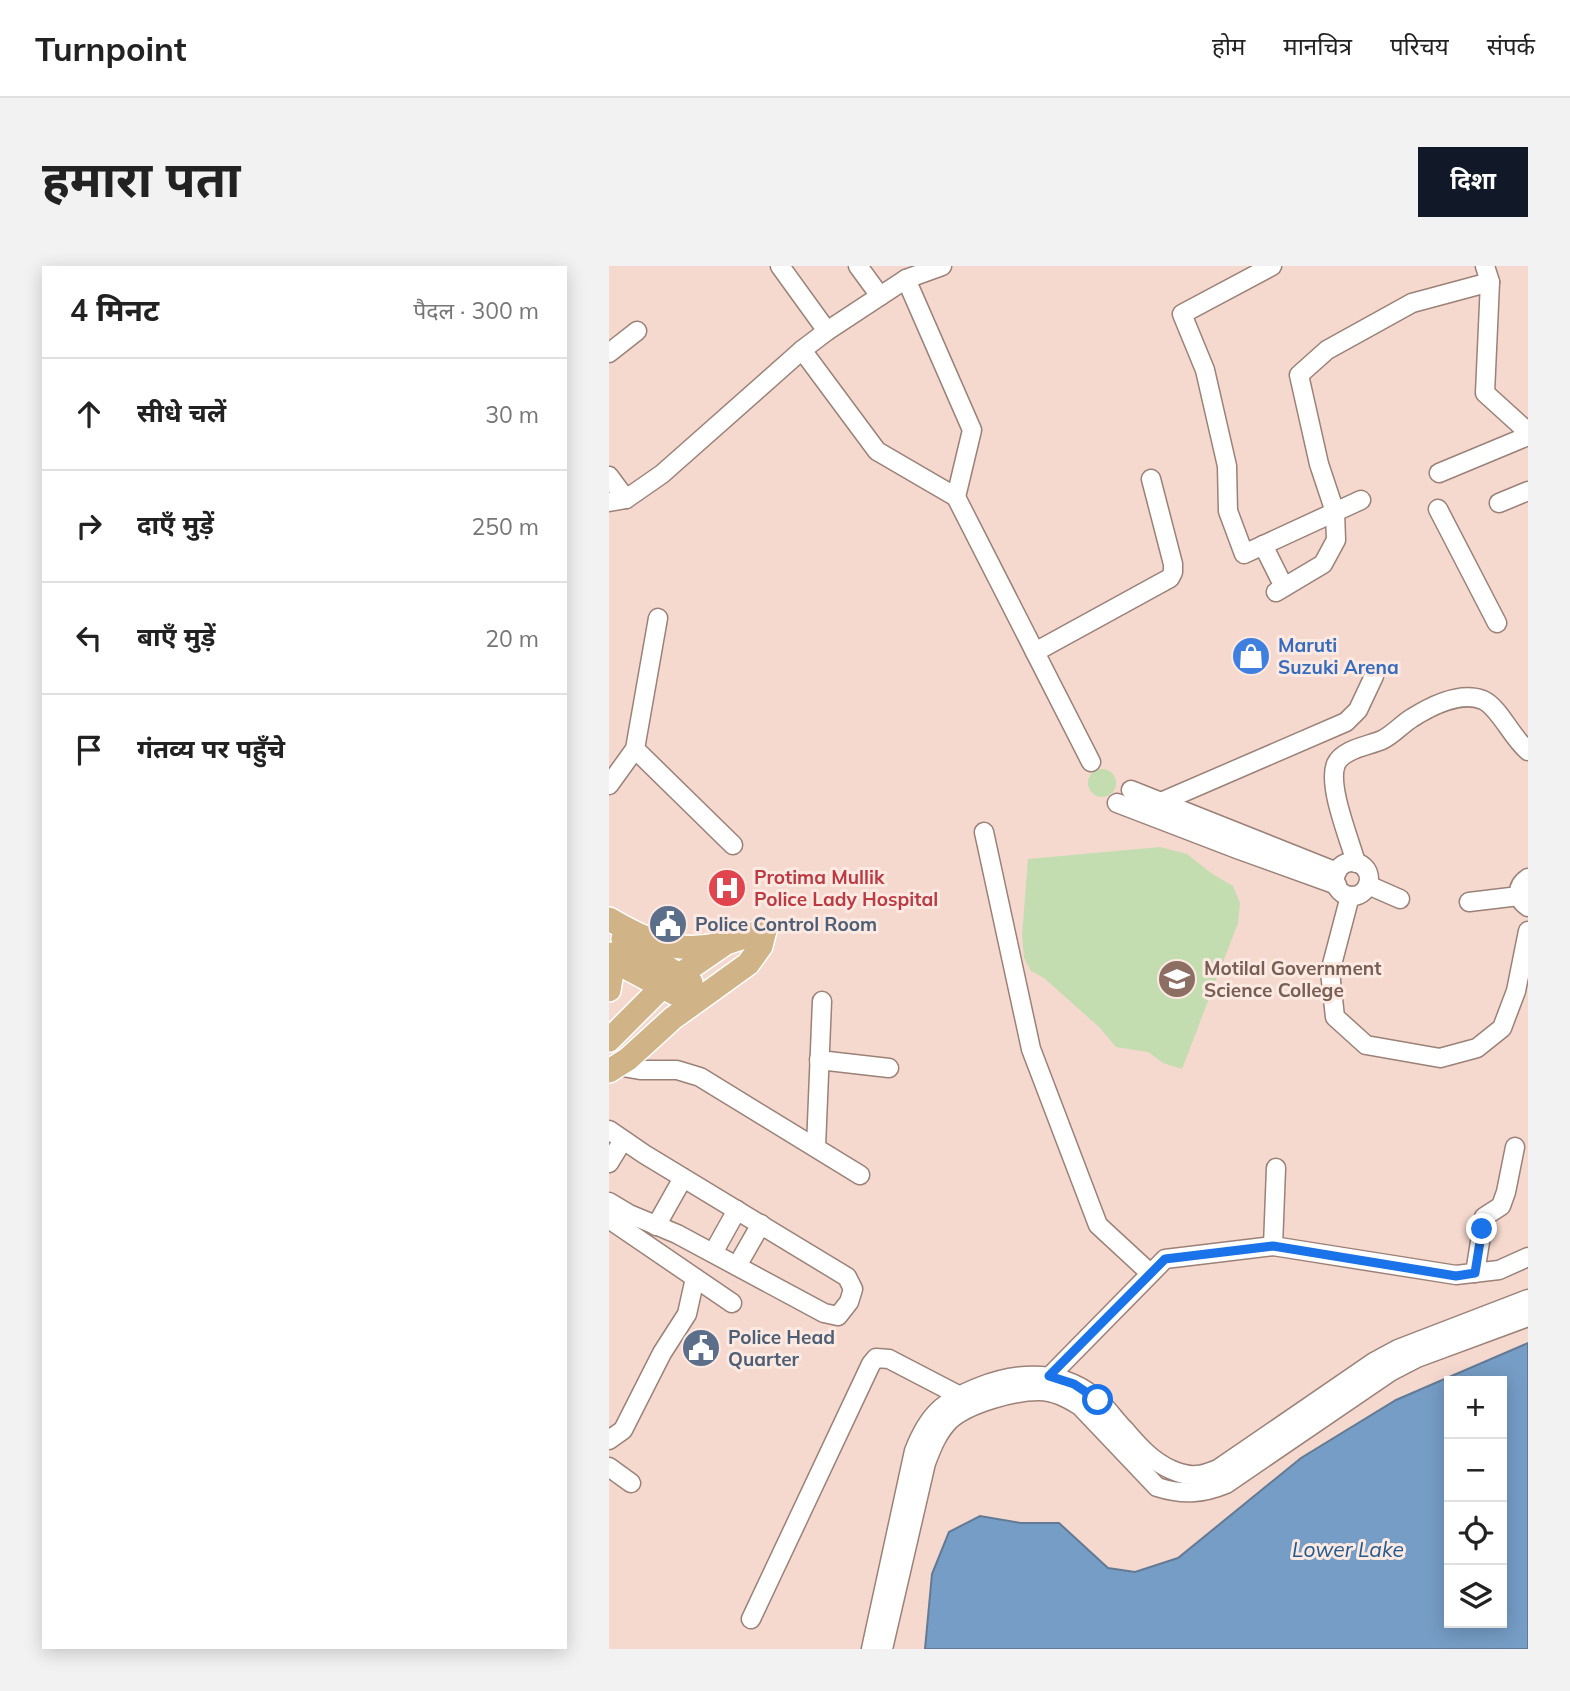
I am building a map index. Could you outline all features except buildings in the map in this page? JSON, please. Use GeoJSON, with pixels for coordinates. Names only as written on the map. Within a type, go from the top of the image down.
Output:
{"type":"FeatureCollection","features":[{"type":"Feature","properties":{"kind":"main road"},"geometry":{"type":"LineString","coordinates":[[609,919],[659,944],[680,949],[726,943],[765,930]]}},
{"type":"Feature","properties":{"kind":"main road"},"geometry":{"type":"LineString","coordinates":[[609,929],[678,986]]}},
{"type":"Feature","properties":{"kind":"main road"},"geometry":{"type":"LineString","coordinates":[[612,1067],[678,986],[743,952],[765,930]]}},
{"type":"Feature","properties":{"kind":"main road"},"geometry":{"type":"LineString","coordinates":[[612,1067],[628,1059],[673,1018],[748,964],[761,946],[765,930]]}},
{"type":"Feature","properties":{"kind":"main road"},"geometry":{"type":"LineString","coordinates":[[609,1040],[678,986],[726,943]]}},
{"type":"Feature","properties":{"kind":"main road"},"geometry":{"type":"LineString","coordinates":[[609,954],[627,968],[678,986]]}},
{"type":"Feature","properties":{"kind":"main road"},"geometry":{"type":"LineString","coordinates":[[609,971],[609,990]]}},
{"type":"Feature","properties":{"kind":"street"},"geometry":{"type":"LineString","coordinates":[[780,266],[827,331]]}},
{"type":"Feature","properties":{"kind":"street"},"geometry":{"type":"LineString","coordinates":[[858,266],[880,296]]}},
{"type":"Feature","properties":{"kind":"street"},"geometry":{"type":"LineString","coordinates":[[609,476],[618,500],[662,474],[827,331],[906,279],[942,266]]}},
{"type":"Feature","properties":{"kind":"street"},"geometry":{"type":"LineString","coordinates":[[1272,266],[1182,314],[1208,384],[1227,466],[1227,511],[1244,554],[1361,500]]}},
{"type":"Feature","properties":{"kind":"street"},"geometry":{"type":"LineString","coordinates":[[1263,545],[1280,589],[1323,564],[1336,540],[1335,512],[1319,464],[1299,375],[1327,350],[1412,303],[1487,274],[1485,393],[1528,434],[1439,473]]}},
{"type":"Feature","properties":{"kind":"street"},"geometry":{"type":"LineString","coordinates":[[906,279],[972,430],[956,497]]}},
{"type":"Feature","properties":{"kind":"street"},"geometry":{"type":"LineString","coordinates":[[609,353],[637,331]]}},
{"type":"Feature","properties":{"kind":"street"},"geometry":{"type":"LineString","coordinates":[[802,350],[877,452],[956,497],[1091,762]]}},
{"type":"Feature","properties":{"kind":"street"},"geometry":{"type":"LineString","coordinates":[[1035,652],[1170,578],[1173,564],[1151,479]]}},
{"type":"Feature","properties":{"kind":"street"},"geometry":{"type":"LineString","coordinates":[[1499,503],[1528,491]]}},
{"type":"Feature","properties":{"kind":"street"},"geometry":{"type":"LineString","coordinates":[[1438,509],[1497,623]]}},
{"type":"Feature","properties":{"kind":"street"},"geometry":{"type":"LineString","coordinates":[[609,785],[635,750],[658,618]]}},
{"type":"Feature","properties":{"kind":"street"},"geometry":{"type":"LineString","coordinates":[[1161,802],[1346,722],[1358,710],[1374,676]]}},
{"type":"Feature","properties":{"kind":"street"},"geometry":{"type":"LineString","coordinates":[[1356,863],[1335,787],[1337,763],[1343,755],[1384,739],[1412,718],[1450,700],[1465,697],[1483,700],[1492,706],[1511,734],[1528,751]]}},
{"type":"Feature","properties":{"kind":"street"},"geometry":{"type":"LineString","coordinates":[[635,750],[733,845]]}},
{"type":"Feature","properties":{"kind":"street"},"geometry":{"type":"LineString","coordinates":[[1131,790],[1161,802],[1342,884],[1361,894],[1368,885],[1366,869],[1356,863],[1345,864],[1342,884],[1329,972],[1335,1017],[1366,1045],[1440,1058],[1477,1048],[1502,1028],[1516,991],[1526,954],[1528,932]]}},
{"type":"Feature","properties":{"kind":"street"},"geometry":{"type":"LineString","coordinates":[[1117,803],[1237,849],[1342,884]]}},
{"type":"Feature","properties":{"kind":"street"},"geometry":{"type":"LineString","coordinates":[[984,832],[1031,1049],[1098,1225],[1150,1273]]}},
{"type":"Feature","properties":{"kind":"street"},"geometry":{"type":"LineString","coordinates":[[1469,902],[1523,901],[1520,886],[1528,878]]}},
{"type":"Feature","properties":{"kind":"street"},"geometry":{"type":"LineString","coordinates":[[1368,885],[1401,899]]}},
{"type":"Feature","properties":{"kind":"street"},"geometry":{"type":"LineString","coordinates":[[815,1147],[822,1001]]}},
{"type":"Feature","properties":{"kind":"street"},"geometry":{"type":"LineString","coordinates":[[819,1060],[889,1068]]}},
{"type":"Feature","properties":{"kind":"street"},"geometry":{"type":"LineString","coordinates":[[612,1067],[677,1070],[700,1077],[860,1175]]}},
{"type":"Feature","properties":{"kind":"street"},"geometry":{"type":"LineString","coordinates":[[609,1163],[616,1135],[847,1277],[853,1289],[849,1302],[838,1316],[824,1313],[677,1234],[628,1214],[609,1202]]}},
{"type":"Feature","properties":{"kind":"street"},"geometry":{"type":"LineString","coordinates":[[1475,1273],[1485,1217],[1501,1206],[1515,1147]]}},
{"type":"Feature","properties":{"kind":"street"},"geometry":{"type":"LineString","coordinates":[[1273,1246],[1276,1168]]}},
{"type":"Feature","properties":{"kind":"street"},"geometry":{"type":"LineString","coordinates":[[656,1226],[683,1178]]}},
{"type":"Feature","properties":{"kind":"street"},"geometry":{"type":"LineString","coordinates":[[713,1253],[737,1210]]}},
{"type":"Feature","properties":{"kind":"street"},"geometry":{"type":"LineString","coordinates":[[609,1219],[732,1303]]}},
{"type":"Feature","properties":{"kind":"street"},"geometry":{"type":"LineString","coordinates":[[737,1266],[761,1224]]}},
{"type":"Feature","properties":{"kind":"street"},"geometry":{"type":"LineString","coordinates":[[1049,1376],[1165,1259],[1273,1246],[1456,1276],[1499,1270],[1528,1257]]}},
{"type":"Feature","properties":{"kind":"street"},"geometry":{"type":"LineString","coordinates":[[609,1440],[623,1430],[662,1353],[687,1314],[695,1278]]}},
{"type":"Feature","properties":{"kind":"street"},"geometry":{"type":"LineString","coordinates":[[871,1649],[914,1451],[919,1437],[939,1407],[958,1395],[997,1380],[1027,1374],[1049,1376],[1074,1384],[1098,1400],[1147,1455],[1179,1473],[1198,1475],[1218,1469],[1358,1372],[1398,1349],[1528,1299]]}},
{"type":"Feature","properties":{"kind":"street"},"geometry":{"type":"LineString","coordinates":[[883,1649],[926,1463],[935,1438],[951,1419],[1002,1397],[1040,1391],[1068,1398],[1080,1406],[1157,1487],[1182,1493],[1203,1491],[1227,1484],[1390,1372],[1417,1358],[1528,1317]]}},
{"type":"Feature","properties":{"kind":"street"},"geometry":{"type":"LineString","coordinates":[[751,1619],[865,1376],[876,1358],[889,1359],[979,1405]]}},
{"type":"Feature","properties":{"kind":"street"},"geometry":{"type":"LineString","coordinates":[[609,1466],[631,1483]]}},
{"type":"Feature","properties":{"kind":"green space"},"geometry":{"type":"Polygon","coordinates":[[[1102,769],[1112,773],[1116,783],[1112,793],[1102,797],[1092,793],[1088,783],[1092,773],[1102,769]]]}},
{"type":"Feature","properties":{"kind":"green space"},"geometry":{"type":"Polygon","coordinates":[[[1160,847],[1187,854],[1233,886],[1240,903],[1238,923],[1182,1069],[1163,1063],[1148,1052],[1116,1047],[1099,1027],[1044,978],[1031,971],[1024,958],[1022,935],[1028,859],[1160,847]]]}},
{"type":"Feature","properties":{"kind":"water","name":"Lower Lake"},"geometry":{"type":"Polygon","coordinates":[[[1528,1343],[1528,1649],[925,1649],[932,1574],[949,1532],[980,1516],[1021,1523],[1059,1523],[1108,1568],[1135,1572],[1178,1558],[1301,1458],[1396,1400],[1444,1379],[1444,1628],[1507,1628],[1507,1376],[1452,1376],[1528,1343]]]}},
{"type":"Feature","properties":{"kind":"place","name":"Maruti Suzuki Arena"},"geometry":{"type":"Point","coordinates":[1251,656]}},
{"type":"Feature","properties":{"kind":"place","name":"Protima Mullik Police Lady Hospital"},"geometry":{"type":"Point","coordinates":[727,888]}},
{"type":"Feature","properties":{"kind":"place","name":"Police Control Room"},"geometry":{"type":"Point","coordinates":[668,924]}},
{"type":"Feature","properties":{"kind":"place","name":"Motilal Government Science College"},"geometry":{"type":"Point","coordinates":[1177,979]}},
{"type":"Feature","properties":{"kind":"place","name":"Police Head Quarter"},"geometry":{"type":"Point","coordinates":[701,1348]}},
{"type":"Feature","properties":{"kind":"route"},"geometry":{"type":"LineString","coordinates":[[1098,1400],[1074,1384],[1049,1376],[1165,1259],[1273,1246],[1456,1276],[1475,1273],[1482,1229]]}}]}
